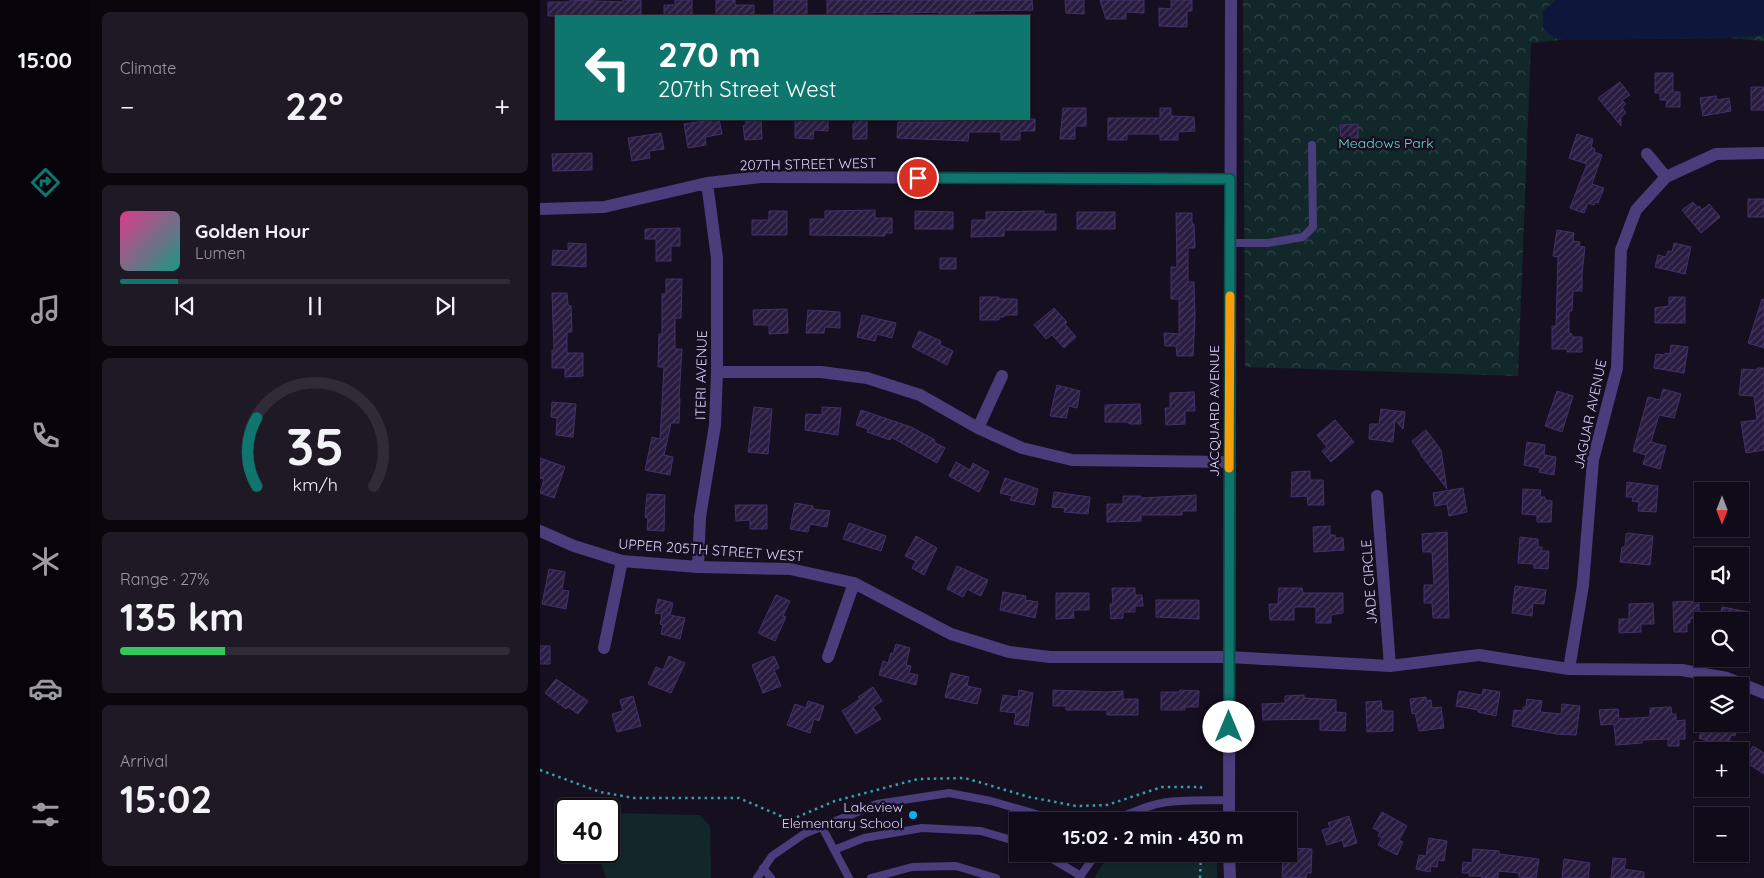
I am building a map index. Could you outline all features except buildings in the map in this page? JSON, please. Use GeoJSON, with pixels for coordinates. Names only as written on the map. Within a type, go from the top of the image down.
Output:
{"type":"FeatureCollection","features":[{"type":"Feature","properties":{"kind":"street","name":"JACQUARD AVENUE"},"geometry":{"type":"LineString","coordinates":[[1229,812],[1230,0]]}},
{"type":"Feature","properties":{"kind":"street","name":"JAGUAR AVENUE"},"geometry":{"type":"LineString","coordinates":[[1569,669],[1583,585],[1593,460],[1617,368],[1621,250],[1636,210],[1666,177],[1716,154],[1764,153]]}},
{"type":"Feature","properties":{"kind":"street"},"geometry":{"type":"LineString","coordinates":[[1647,154],[1666,177]]}},
{"type":"Feature","properties":{"kind":"street","name":"207TH STREET WEST"},"geometry":{"type":"LineString","coordinates":[[540,208],[604,207],[707,183],[761,177],[1230,179]]}},
{"type":"Feature","properties":{"kind":"street","name":"ITERI AVENUE"},"geometry":{"type":"LineString","coordinates":[[698,567],[700,517],[715,425],[717,372],[717,258],[707,183]]}},
{"type":"Feature","properties":{"kind":"street"},"geometry":{"type":"LineString","coordinates":[[717,372],[821,372],[867,378],[920,395],[978,428],[1022,448],[1072,460],[1229,462]]}},
{"type":"Feature","properties":{"kind":"street"},"geometry":{"type":"LineString","coordinates":[[978,428],[1002,376]]}},
{"type":"Feature","properties":{"kind":"street","name":"JADE CIRCLE"},"geometry":{"type":"LineString","coordinates":[[1377,496],[1390,666]]}},
{"type":"Feature","properties":{"kind":"street","name":"UPPER 205TH STREET WEST"},"geometry":{"type":"LineString","coordinates":[[540,531],[574,546],[622,561],[698,567],[790,569],[854,583],[951,634],[1009,652],[1050,657],[1229,657],[1390,666],[1479,654],[1569,669],[1682,670],[1727,678],[1764,693]]}},
{"type":"Feature","properties":{"kind":"street"},"geometry":{"type":"LineString","coordinates":[[604,648],[622,561]]}},
{"type":"Feature","properties":{"kind":"street"},"geometry":{"type":"LineString","coordinates":[[828,657],[854,583]]}},
{"type":"Feature","properties":{"kind":"street"},"geometry":{"type":"LineString","coordinates":[[1229,862],[1230,878]]}},
{"type":"Feature","properties":{"kind":"lane"},"geometry":{"type":"LineString","coordinates":[[1230,242],[1268,243],[1303,237],[1313,226],[1312,145]]}},
{"type":"Feature","properties":{"kind":"lane"},"geometry":{"type":"LineString","coordinates":[[757,878],[772,856],[804,834],[877,804],[949,793],[991,801],[1030,812]]}},
{"type":"Feature","properties":{"kind":"lane"},"geometry":{"type":"LineString","coordinates":[[1134,812],[1148,806],[1162,803],[1229,800]]}},
{"type":"Feature","properties":{"kind":"lane"},"geometry":{"type":"LineString","coordinates":[[822,827],[849,878]]}},
{"type":"Feature","properties":{"kind":"lane"},"geometry":{"type":"LineString","coordinates":[[834,850],[864,838],[922,828],[981,831],[1009,839]]}},
{"type":"Feature","properties":{"kind":"lane"},"geometry":{"type":"LineString","coordinates":[[1057,862],[1080,877],[1090,862]]}},
{"type":"Feature","properties":{"kind":"lane"},"geometry":{"type":"LineString","coordinates":[[871,878],[912,867],[956,866],[996,878]]}},
{"type":"Feature","properties":{"kind":"lane"},"geometry":{"type":"LineString","coordinates":[[763,868],[771,878]]}},
{"type":"Feature","properties":{"kind":"path"},"geometry":{"type":"LineString","coordinates":[[540,770],[600,792]]}},
{"type":"Feature","properties":{"kind":"path"},"geometry":{"type":"LineString","coordinates":[[1200,878],[1201,862]]}},
{"type":"Feature","properties":{"kind":"green space","name":"Meadows Park"},"geometry":{"type":"Polygon","coordinates":[[[1243,0],[1764,0],[1764,41],[1729,38],[1563,40],[1531,43],[1518,376],[1245,367],[1243,0]]]}},
{"type":"Feature","properties":{"kind":"green space"},"geometry":{"type":"Polygon","coordinates":[[[620,813],[700,815],[710,826],[711,878],[606,878],[601,863],[620,863],[620,813]]]}},
{"type":"Feature","properties":{"kind":"green space"},"geometry":{"type":"Polygon","coordinates":[[[1104,862],[1217,862],[1217,878],[1094,878],[1104,862]]]}},
{"type":"Feature","properties":{"kind":"water"},"geometry":{"type":"Polygon","coordinates":[[[1556,0],[1764,0],[1764,35],[1729,38],[1563,40],[1554,38],[1543,28],[1543,11],[1556,0]]]}},
{"type":"Feature","properties":{"kind":"slow traffic"},"geometry":{"type":"LineString","coordinates":[[1229,468],[1230,296]]}},
{"type":"Feature","properties":{"kind":"place","name":"Lakeview Elementary School"},"geometry":{"type":"Point","coordinates":[913,815]}},
{"type":"Feature","properties":{"kind":"route"},"geometry":{"type":"LineString","coordinates":[[918,178],[1230,179],[1229,727]]}}]}
